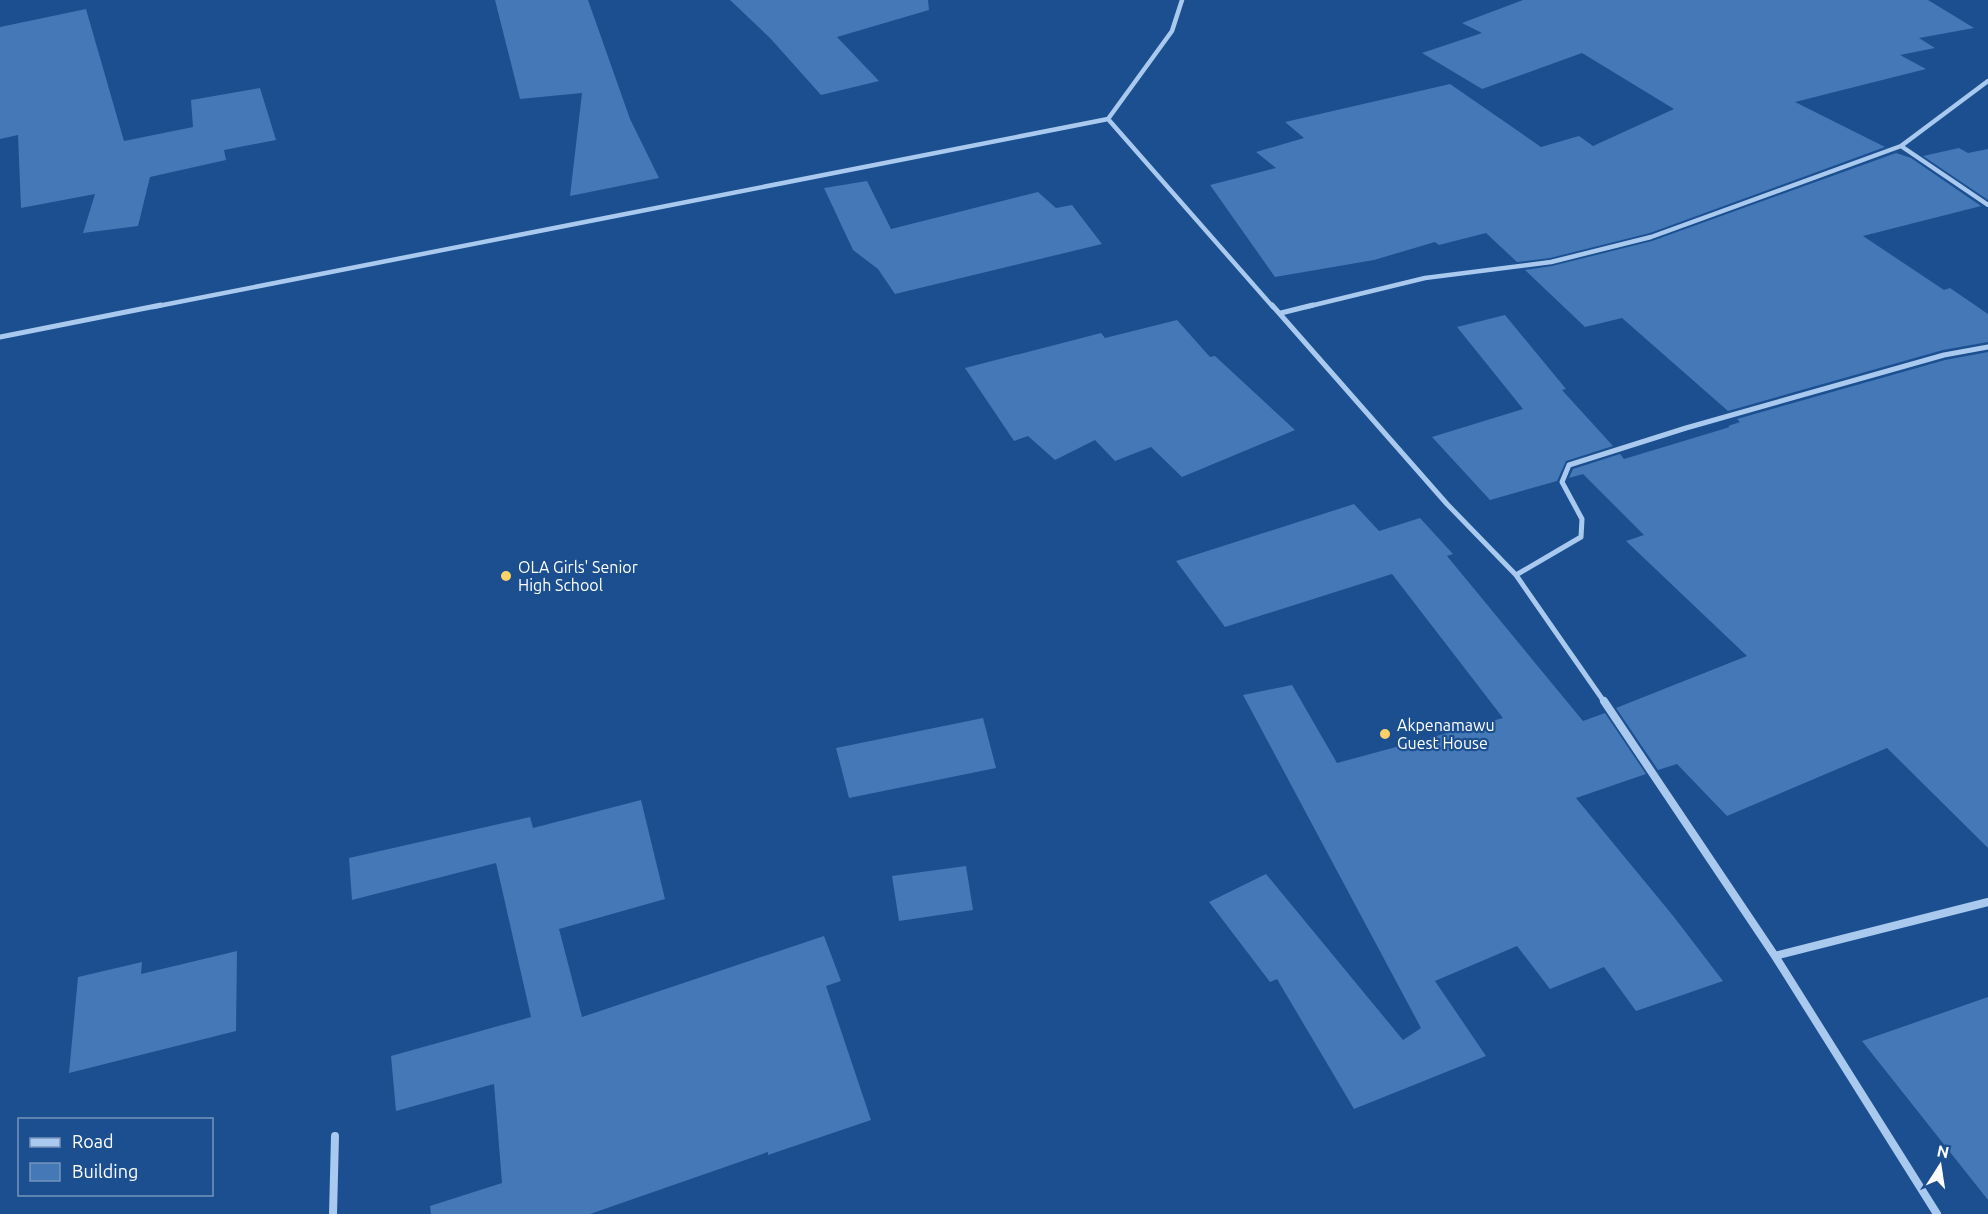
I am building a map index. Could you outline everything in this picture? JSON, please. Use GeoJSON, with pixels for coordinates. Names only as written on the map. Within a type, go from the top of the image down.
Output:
{"type":"FeatureCollection","features":[{"type":"Feature","properties":{"kind":"street"},"geometry":{"type":"LineString","coordinates":[[0,337],[1108,119],[1172,31],[1182,0]]}},
{"type":"Feature","properties":{"kind":"street"},"geometry":{"type":"LineString","coordinates":[[1281,313],[1425,278],[1551,262],[1651,237],[1901,146],[1988,81]]}},
{"type":"Feature","properties":{"kind":"street"},"geometry":{"type":"LineString","coordinates":[[1108,119],[1447,504],[1516,575],[1548,618],[1775,956],[1937,1214]]}},
{"type":"Feature","properties":{"kind":"street"},"geometry":{"type":"LineString","coordinates":[[1901,146],[1988,205]]}},
{"type":"Feature","properties":{"kind":"street"},"geometry":{"type":"LineString","coordinates":[[1516,575],[1581,537],[1582,519],[1562,482],[1569,465],[1697,425],[1944,355],[1988,347]]}},
{"type":"Feature","properties":{"kind":"street"},"geometry":{"type":"LineString","coordinates":[[1775,956],[1988,902]]}},
{"type":"Feature","properties":{"kind":"street"},"geometry":{"type":"LineString","coordinates":[[333,1214],[335,1136]]}},
{"type":"Feature","properties":{"kind":"building"},"geometry":{"type":"Polygon","coordinates":[[[495,0],[588,0],[630,119],[659,178],[570,196],[582,93],[520,99],[495,0]]]}},
{"type":"Feature","properties":{"kind":"building"},"geometry":{"type":"Polygon","coordinates":[[[730,0],[928,0],[929,10],[837,37],[879,81],[821,95],[770,38],[730,0]]]}},
{"type":"Feature","properties":{"kind":"building"},"geometry":{"type":"Polygon","coordinates":[[[1523,0],[1928,0],[1974,28],[1919,38],[1935,48],[1900,55],[1926,69],[1795,102],[1885,147],[1650,233],[1550,258],[1517,262],[1486,233],[1439,245],[1435,242],[1374,260],[1275,277],[1210,185],[1276,168],[1256,152],[1304,138],[1285,122],[1450,84],[1541,147],[1579,136],[1593,146],[1674,109],[1582,53],[1482,89],[1422,53],[1482,33],[1462,23],[1523,0]]]}},
{"type":"Feature","properties":{"kind":"building"},"geometry":{"type":"Polygon","coordinates":[[[86,9],[124,141],[193,127],[191,100],[260,88],[276,140],[224,150],[226,160],[150,177],[138,226],[83,233],[95,194],[21,208],[18,135],[0,139],[0,27],[86,9]]]}},
{"type":"Feature","properties":{"kind":"building"},"geometry":{"type":"Polygon","coordinates":[[[1959,148],[1968,153],[1988,149],[1988,200],[1923,156],[1959,148]]]}},
{"type":"Feature","properties":{"kind":"building"},"geometry":{"type":"Polygon","coordinates":[[[1896,153],[1911,158],[1981,206],[1863,236],[1944,290],[1950,288],[1988,314],[1988,342],[1943,350],[1728,411],[1622,318],[1585,327],[1525,270],[1552,266],[1652,241],[1896,153]]]}},
{"type":"Feature","properties":{"kind":"building"},"geometry":{"type":"Polygon","coordinates":[[[867,181],[891,229],[1038,192],[1056,208],[1072,205],[1102,244],[895,294],[878,269],[853,250],[824,188],[867,181]]]}},
{"type":"Feature","properties":{"kind":"building"},"geometry":{"type":"Polygon","coordinates":[[[1505,315],[1566,389],[1562,390],[1613,446],[1566,461],[1557,481],[1490,500],[1432,437],[1523,409],[1457,327],[1505,315]]]}},
{"type":"Feature","properties":{"kind":"building"},"geometry":{"type":"Polygon","coordinates":[[[1177,320],[1210,357],[1215,356],[1295,430],[1182,477],[1151,447],[1115,461],[1095,440],[1055,460],[1028,436],[1014,441],[965,368],[1101,333],[1105,338],[1177,320]]]}},
{"type":"Feature","properties":{"kind":"building"},"geometry":{"type":"Polygon","coordinates":[[[1988,352],[1988,848],[1887,748],[1727,816],[1677,764],[1658,770],[1616,708],[1747,656],[1626,541],[1644,535],[1583,474],[1569,478],[1573,469],[1620,454],[1624,459],[1730,427],[1728,426],[1740,422],[1737,419],[1945,360],[1988,352]]]}},
{"type":"Feature","properties":{"kind":"building"},"geometry":{"type":"Polygon","coordinates":[[[1354,504],[1379,531],[1420,518],[1453,554],[1447,556],[1583,721],[1605,713],[1646,774],[1576,798],[1674,917],[1723,981],[1636,1011],[1604,967],[1550,989],[1517,946],[1435,981],[1486,1056],[1354,1109],[1277,979],[1270,982],[1209,902],[1266,874],[1403,1040],[1421,1028],[1243,695],[1292,685],[1337,763],[1503,718],[1392,574],[1225,627],[1176,561],[1354,504]]]}},
{"type":"Feature","properties":{"kind":"building"},"geometry":{"type":"Polygon","coordinates":[[[983,718],[996,768],[849,798],[836,748],[983,718]]]}},
{"type":"Feature","properties":{"kind":"building"},"geometry":{"type":"Polygon","coordinates":[[[641,800],[665,899],[559,929],[582,1017],[824,936],[841,981],[826,986],[871,1120],[768,1155],[768,1152],[590,1214],[431,1214],[430,1206],[502,1183],[494,1084],[396,1111],[391,1056],[531,1017],[496,863],[352,900],[349,858],[530,817],[533,828],[641,800]]]}},
{"type":"Feature","properties":{"kind":"building"},"geometry":{"type":"Polygon","coordinates":[[[966,866],[973,910],[899,921],[892,876],[966,866]]]}},
{"type":"Feature","properties":{"kind":"building"},"geometry":{"type":"Polygon","coordinates":[[[237,951],[236,1031],[69,1073],[78,977],[142,962],[141,974],[237,951]]]}},
{"type":"Feature","properties":{"kind":"building"},"geometry":{"type":"Polygon","coordinates":[[[1988,997],[1988,1200],[1862,1041],[1988,997]]]}},
{"type":"Feature","properties":{"kind":"place","name":"OLA Girls' Senior High School"},"geometry":{"type":"Point","coordinates":[506,576]}},
{"type":"Feature","properties":{"kind":"place","name":"Akpenamawu Guest House"},"geometry":{"type":"Point","coordinates":[1385,734]}}]}
